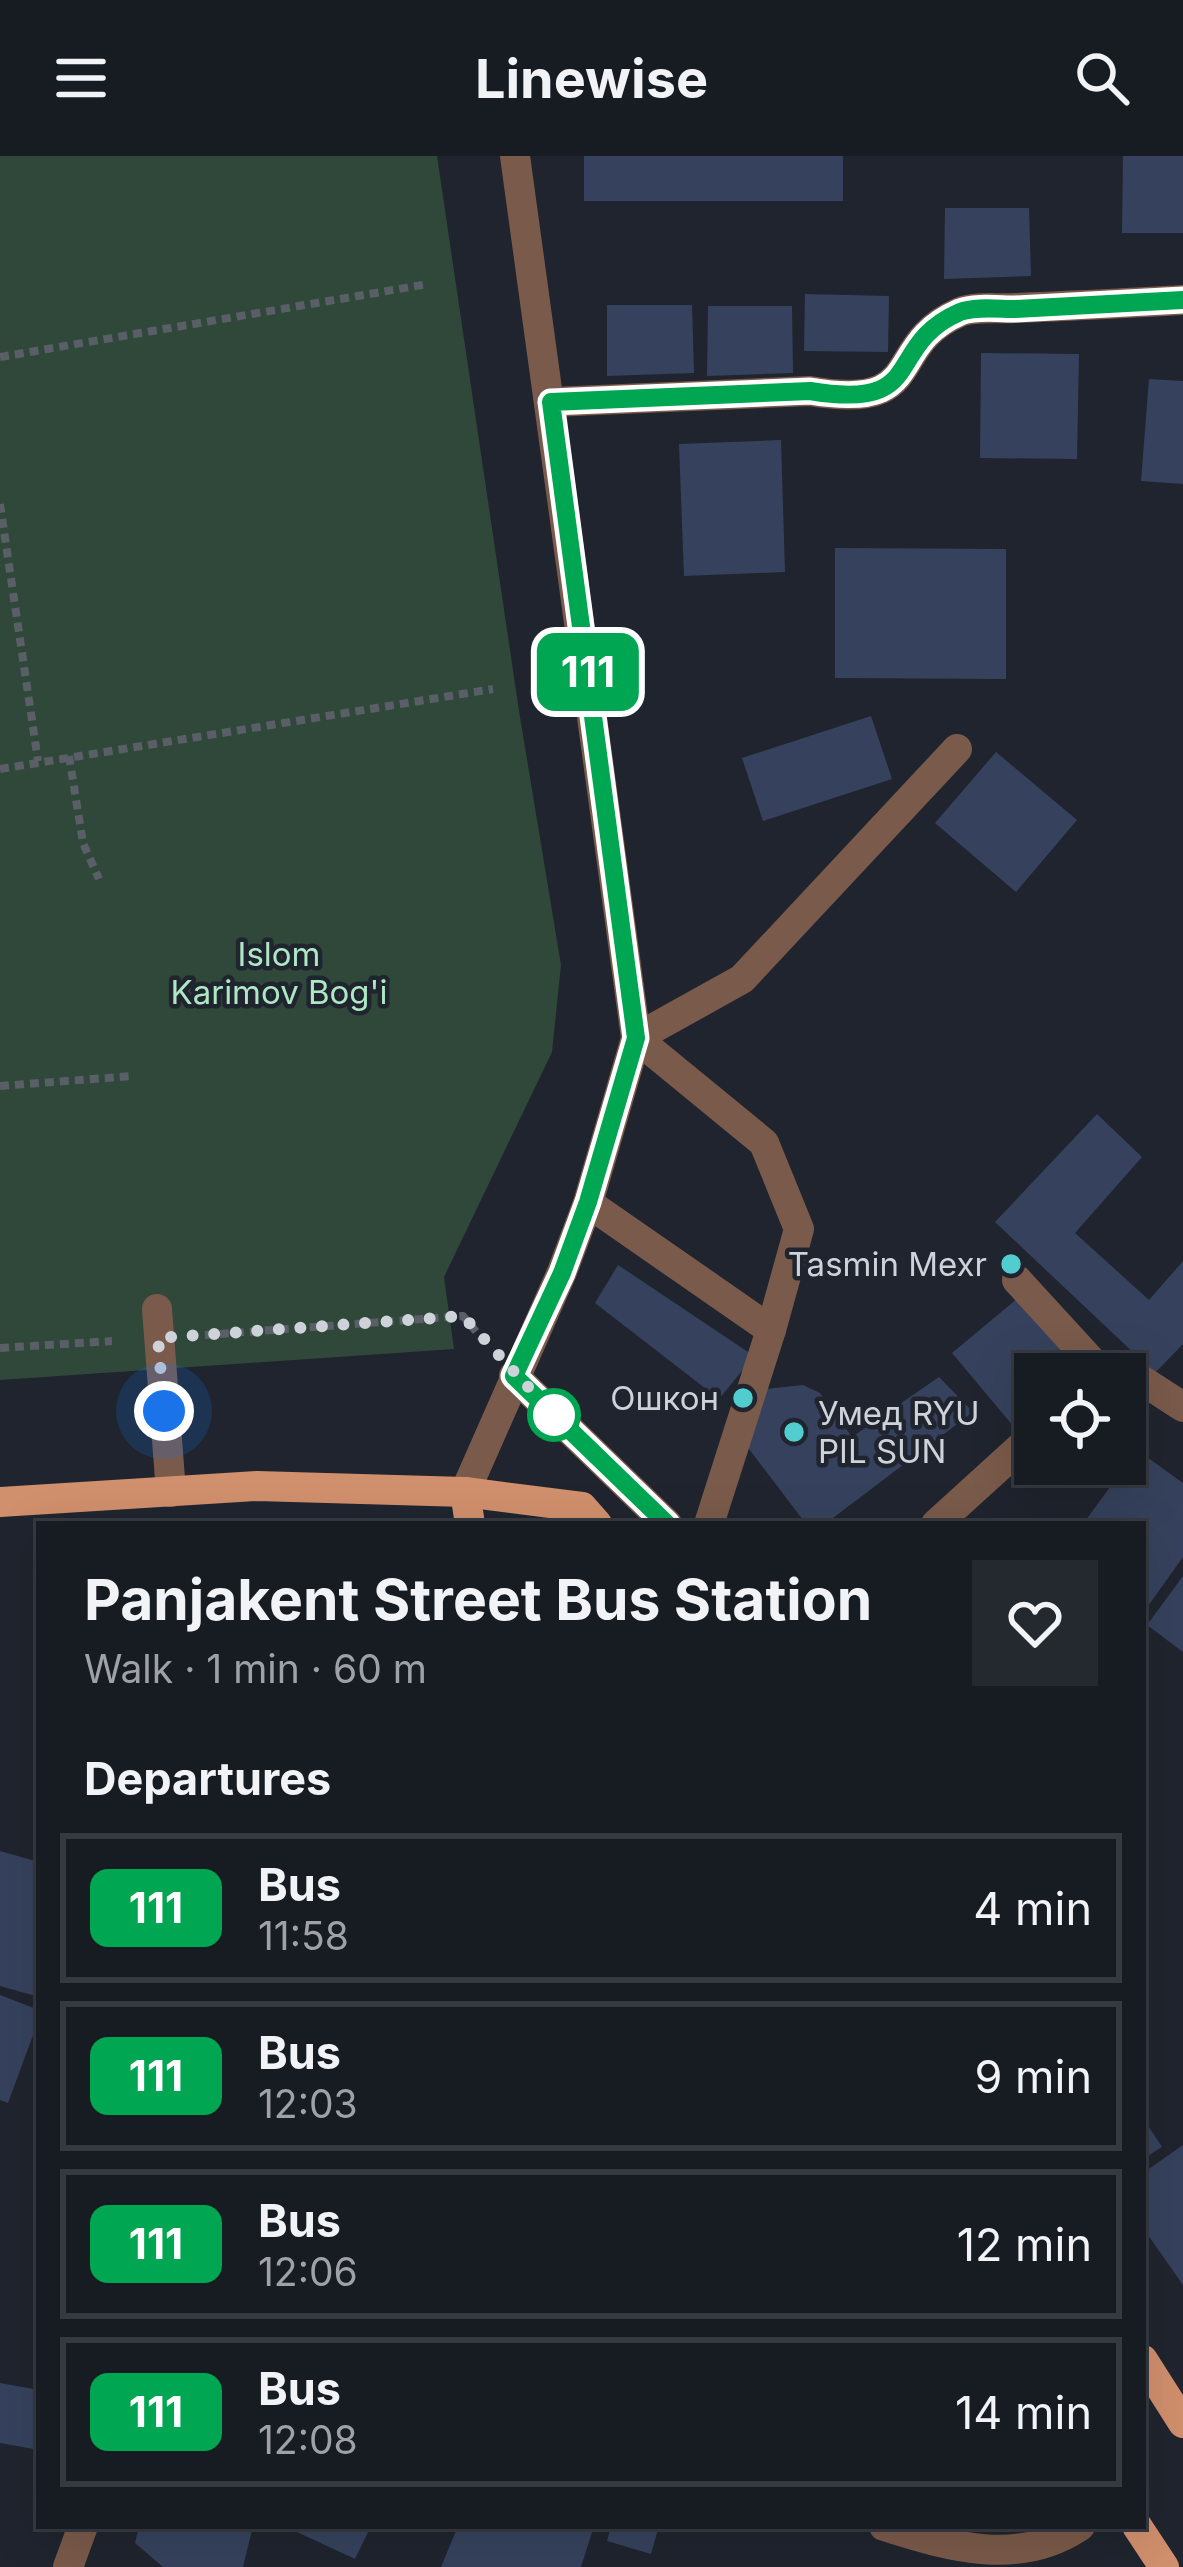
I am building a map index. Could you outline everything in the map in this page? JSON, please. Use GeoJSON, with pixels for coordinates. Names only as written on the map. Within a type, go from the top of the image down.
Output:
{"type":"FeatureCollection","features":[{"type":"Feature","properties":{"kind":"main road"},"geometry":{"type":"LineString","coordinates":[[0,1502],[257,1486],[466,1492],[582,1507],[594,1521]]}},
{"type":"Feature","properties":{"kind":"main road"},"geometry":{"type":"LineString","coordinates":[[466,1492],[470,1521]]}},
{"type":"Feature","properties":{"kind":"main road"},"geometry":{"type":"LineString","coordinates":[[1146,2365],[1183,2423]]}},
{"type":"Feature","properties":{"kind":"main road"},"geometry":{"type":"LineString","coordinates":[[1139,2529],[1164,2567]]}},
{"type":"Feature","properties":{"kind":"street"},"geometry":{"type":"LineString","coordinates":[[466,1492],[562,1273],[636,1038],[515,156]]}},
{"type":"Feature","properties":{"kind":"street"},"geometry":{"type":"LineString","coordinates":[[551,402],[810,391],[846,397],[875,394],[895,382],[921,340],[962,311],[1183,300]]}},
{"type":"Feature","properties":{"kind":"street"},"geometry":{"type":"LineString","coordinates":[[636,1038],[742,980],[957,749]]}},
{"type":"Feature","properties":{"kind":"street"},"geometry":{"type":"LineString","coordinates":[[636,1038],[764,1143],[799,1229],[710,1521]]}},
{"type":"Feature","properties":{"kind":"street"},"geometry":{"type":"LineString","coordinates":[[588,1202],[771,1330]]}},
{"type":"Feature","properties":{"kind":"street"},"geometry":{"type":"LineString","coordinates":[[1017,1280],[1084,1353]]}},
{"type":"Feature","properties":{"kind":"street"},"geometry":{"type":"LineString","coordinates":[[157,1324],[172,1492]]}},
{"type":"Feature","properties":{"kind":"street"},"geometry":{"type":"LineString","coordinates":[[514,1376],[664,1521]]}},
{"type":"Feature","properties":{"kind":"street"},"geometry":{"type":"LineString","coordinates":[[1146,1383],[1183,1408]]}},
{"type":"Feature","properties":{"kind":"street"},"geometry":{"type":"LineString","coordinates":[[938,1521],[1014,1453]]}},
{"type":"Feature","properties":{"kind":"street"},"geometry":{"type":"LineString","coordinates":[[68,2567],[82,2529]]}},
{"type":"Feature","properties":{"kind":"street"},"geometry":{"type":"LineString","coordinates":[[894,2529],[958,2549],[1031,2553],[1076,2529]]}},
{"type":"Feature","properties":{"kind":"path"},"geometry":{"type":"LineString","coordinates":[[0,357],[428,284]]}},
{"type":"Feature","properties":{"kind":"path"},"geometry":{"type":"LineString","coordinates":[[0,504],[38,761]]}},
{"type":"Feature","properties":{"kind":"path"},"geometry":{"type":"LineString","coordinates":[[0,769],[493,689]]}},
{"type":"Feature","properties":{"kind":"path"},"geometry":{"type":"LineString","coordinates":[[69,756],[83,844],[99,879]]}},
{"type":"Feature","properties":{"kind":"path"},"geometry":{"type":"LineString","coordinates":[[0,1086],[133,1076]]}},
{"type":"Feature","properties":{"kind":"path"},"geometry":{"type":"LineString","coordinates":[[0,1348],[157,1324],[463,1316],[514,1376]]}},
{"type":"Feature","properties":{"kind":"green space","name":"Islom Karimov Bog'i"},"geometry":{"type":"Polygon","coordinates":[[[0,156],[437,156],[561,965],[552,1052],[444,1277],[454,1349],[0,1380],[0,156]]]}},
{"type":"Feature","properties":{"kind":"building"},"geometry":{"type":"Polygon","coordinates":[[[584,156],[843,156],[843,201],[584,201],[584,156]]]}},
{"type":"Feature","properties":{"kind":"building"},"geometry":{"type":"Polygon","coordinates":[[[1123,156],[1183,156],[1183,233],[1122,233],[1123,156]]]}},
{"type":"Feature","properties":{"kind":"building"},"geometry":{"type":"Polygon","coordinates":[[[945,208],[1029,208],[1031,276],[944,279],[945,208]]]}},
{"type":"Feature","properties":{"kind":"building"},"geometry":{"type":"Polygon","coordinates":[[[805,294],[889,296],[888,352],[804,351],[805,294]]]}},
{"type":"Feature","properties":{"kind":"building"},"geometry":{"type":"Polygon","coordinates":[[[607,305],[692,305],[694,373],[607,376],[607,305]]]}},
{"type":"Feature","properties":{"kind":"building"},"geometry":{"type":"Polygon","coordinates":[[[708,306],[792,306],[793,373],[707,376],[708,306]]]}},
{"type":"Feature","properties":{"kind":"building"},"geometry":{"type":"Polygon","coordinates":[[[981,353],[1079,354],[1077,459],[980,458],[981,353]]]}},
{"type":"Feature","properties":{"kind":"building"},"geometry":{"type":"Polygon","coordinates":[[[1149,379],[1183,381],[1183,484],[1141,481],[1149,379]]]}},
{"type":"Feature","properties":{"kind":"building"},"geometry":{"type":"Polygon","coordinates":[[[781,440],[785,572],[684,576],[679,444],[781,440]]]}},
{"type":"Feature","properties":{"kind":"building"},"geometry":{"type":"Polygon","coordinates":[[[835,548],[1006,549],[1006,679],[835,678],[835,548]]]}},
{"type":"Feature","properties":{"kind":"building"},"geometry":{"type":"Polygon","coordinates":[[[871,716],[892,779],[763,821],[742,758],[871,716]]]}},
{"type":"Feature","properties":{"kind":"building"},"geometry":{"type":"Polygon","coordinates":[[[996,752],[1077,820],[1016,892],[935,823],[996,752]]]}},
{"type":"Feature","properties":{"kind":"building"},"geometry":{"type":"Polygon","coordinates":[[[1097,1114],[1142,1157],[1075,1233],[1149,1300],[1183,1261],[1183,1344],[1155,1373],[1146,1365],[1146,1353],[1134,1353],[995,1222],[1097,1114]]]}},
{"type":"Feature","properties":{"kind":"building"},"geometry":{"type":"Polygon","coordinates":[[[618,1265],[754,1356],[719,1399],[595,1303],[618,1265]]]}},
{"type":"Feature","properties":{"kind":"building"},"geometry":{"type":"Polygon","coordinates":[[[1018,1298],[1064,1353],[1014,1353],[1014,1427],[952,1353],[1018,1298]]]}},
{"type":"Feature","properties":{"kind":"building"},"geometry":{"type":"Polygon","coordinates":[[[939,1377],[973,1412],[829,1521],[804,1521],[743,1441],[766,1389],[803,1385],[820,1393],[852,1437],[939,1377]]]}},
{"type":"Feature","properties":{"kind":"building"},"geometry":{"type":"Polygon","coordinates":[[[1146,1456],[1183,1483],[1183,1557],[1146,1609],[1146,1521],[1085,1521],[1111,1485],[1146,1485],[1146,1456]]]}},
{"type":"Feature","properties":{"kind":"building"},"geometry":{"type":"Polygon","coordinates":[[[1183,1576],[1183,1652],[1147,1625],[1183,1576]]]}},
{"type":"Feature","properties":{"kind":"building"},"geometry":{"type":"Polygon","coordinates":[[[0,1851],[36,1861],[36,1996],[0,1986],[0,1851]]]}},
{"type":"Feature","properties":{"kind":"building"},"geometry":{"type":"Polygon","coordinates":[[[0,1995],[36,2009],[36,2027],[8,2103],[0,2100],[0,1995]]]}},
{"type":"Feature","properties":{"kind":"building"},"geometry":{"type":"Polygon","coordinates":[[[1146,2123],[1162,2147],[1146,2157],[1146,2123]]]}},
{"type":"Feature","properties":{"kind":"building"},"geometry":{"type":"Polygon","coordinates":[[[1183,2145],[1183,2285],[1146,2232],[1146,2171],[1183,2145]]]}},
{"type":"Feature","properties":{"kind":"building"},"geometry":{"type":"Polygon","coordinates":[[[0,2383],[36,2389],[36,2449],[0,2443],[0,2383]]]}},
{"type":"Feature","properties":{"kind":"building"},"geometry":{"type":"Polygon","coordinates":[[[138,2529],[252,2529],[243,2567],[163,2567],[135,2543],[138,2529]]]}},
{"type":"Feature","properties":{"kind":"building"},"geometry":{"type":"Polygon","coordinates":[[[290,2529],[370,2529],[355,2559],[290,2529]]]}},
{"type":"Feature","properties":{"kind":"building"},"geometry":{"type":"Polygon","coordinates":[[[457,2529],[593,2529],[581,2567],[441,2567],[457,2529]]]}},
{"type":"Feature","properties":{"kind":"building"},"geometry":{"type":"Polygon","coordinates":[[[610,2529],[658,2529],[651,2554],[607,2541],[610,2529]]]}},
{"type":"Feature","properties":{"kind":"bus line","name":"111"},"geometry":{"type":"LineString","coordinates":[[664,1521],[514,1376],[562,1273],[588,1202],[636,1038],[551,402],[810,391],[846,397],[875,394],[895,382],[921,340],[962,311],[1183,300]]}},
{"type":"Feature","properties":{"kind":"place","name":"Tasmin Mexr"},"geometry":{"type":"Point","coordinates":[1011,1264]}},
{"type":"Feature","properties":{"kind":"place","name":"Ошкон"},"geometry":{"type":"Point","coordinates":[743,1398]}},
{"type":"Feature","properties":{"kind":"place","name":"Умед RYU PIL SUN"},"geometry":{"type":"Point","coordinates":[794,1432]}},
{"type":"Feature","properties":{"kind":"route"},"geometry":{"type":"LineString","coordinates":[[164,1411],[158,1338],[463,1316],[554,1415]]}}]}
